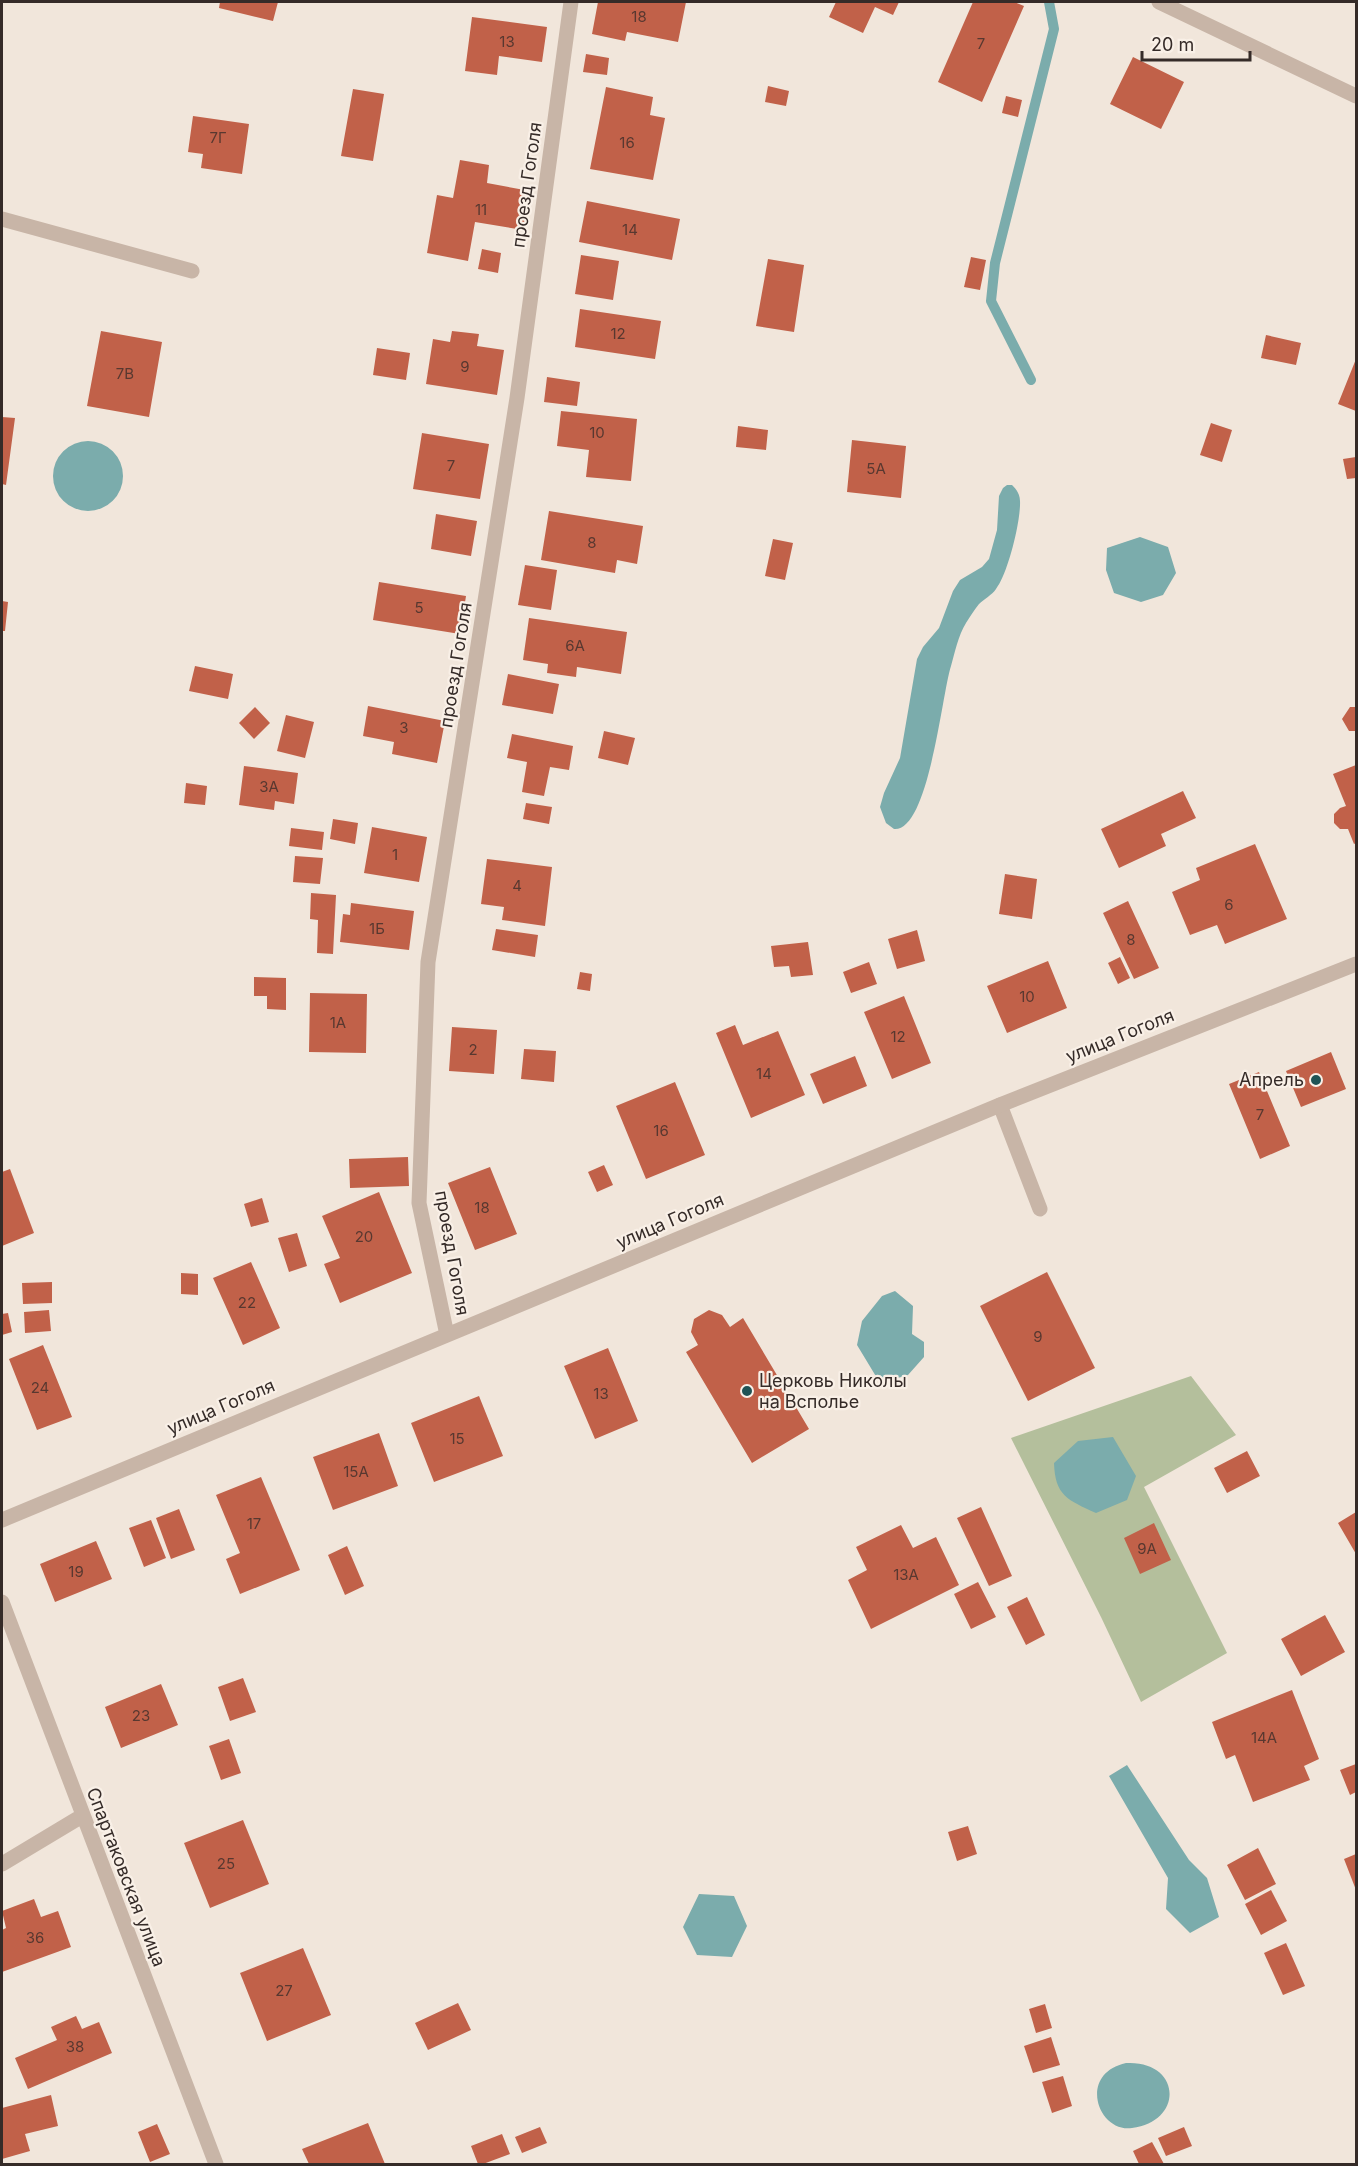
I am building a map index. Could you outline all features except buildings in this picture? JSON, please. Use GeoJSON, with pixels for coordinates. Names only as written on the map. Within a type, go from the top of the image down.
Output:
{"type":"FeatureCollection","features":[{"type":"Feature","properties":{"kind":"street","name":"проезд Гоголя"},"geometry":{"type":"LineString","coordinates":[[447,1335],[419,1203],[428,962],[517,398],[571,2]]}},
{"type":"Feature","properties":{"kind":"street"},"geometry":{"type":"LineString","coordinates":[[1159,2],[1356,96]]}},
{"type":"Feature","properties":{"kind":"street"},"geometry":{"type":"LineString","coordinates":[[2,219],[192,271]]}},
{"type":"Feature","properties":{"kind":"street","name":"улица Гоголя"},"geometry":{"type":"LineString","coordinates":[[2,1520],[1000,1105],[1356,964]]}},
{"type":"Feature","properties":{"kind":"street"},"geometry":{"type":"LineString","coordinates":[[1000,1105],[1040,1209]]}},
{"type":"Feature","properties":{"kind":"street","name":"Спартаковская улица"},"geometry":{"type":"LineString","coordinates":[[2,1602],[216,2164]]}},
{"type":"Feature","properties":{"kind":"street"},"geometry":{"type":"LineString","coordinates":[[2,1863],[82,1816]]}},
{"type":"Feature","properties":{"kind":"green space"},"geometry":{"type":"Polygon","coordinates":[[[1191,1376],[1236,1435],[1144,1487],[1227,1653],[1141,1702],[1011,1438],[1191,1376]]]}},
{"type":"Feature","properties":{"kind":"water"},"geometry":{"type":"Polygon","coordinates":[[[81,441],[95,441],[108,447],[117,456],[123,469],[121,489],[113,501],[95,511],[81,511],[68,505],[59,496],[53,483],[53,469],[59,456],[68,447],[81,441]]]}},
{"type":"Feature","properties":{"kind":"water"},"geometry":{"type":"Polygon","coordinates":[[[1007,485],[1015,488],[1020,501],[1009,560],[1001,582],[977,606],[961,633],[947,681],[925,786],[916,809],[906,824],[894,829],[886,823],[880,807],[900,758],[917,659],[923,647],[939,628],[953,591],[960,580],[982,567],[989,559],[997,530],[999,496],[1007,485]]]}},
{"type":"Feature","properties":{"kind":"water"},"geometry":{"type":"Polygon","coordinates":[[[1140,537],[1168,547],[1176,573],[1163,595],[1141,602],[1114,593],[1106,570],[1107,548],[1140,537]]]}},
{"type":"Feature","properties":{"kind":"water"},"geometry":{"type":"Polygon","coordinates":[[[895,1291],[913,1306],[912,1334],[924,1342],[924,1357],[908,1375],[880,1383],[857,1345],[862,1321],[882,1296],[895,1291]]]}},
{"type":"Feature","properties":{"kind":"water"},"geometry":{"type":"Polygon","coordinates":[[[1113,1437],[1136,1476],[1127,1500],[1096,1513],[1071,1500],[1060,1490],[1054,1463],[1078,1441],[1113,1437]]]}},
{"type":"Feature","properties":{"kind":"water"},"geometry":{"type":"Polygon","coordinates":[[[1127,1765],[1189,1860],[1207,1878],[1219,1917],[1190,1933],[1166,1909],[1168,1878],[1109,1776],[1127,1765]]]}},
{"type":"Feature","properties":{"kind":"water"},"geometry":{"type":"Polygon","coordinates":[[[699,1894],[734,1896],[747,1926],[732,1957],[697,1955],[683,1927],[699,1894]]]}},
{"type":"Feature","properties":{"kind":"water"},"geometry":{"type":"Polygon","coordinates":[[[1126,2063],[1144,2065],[1158,2071],[1166,2080],[1170,2092],[1168,2104],[1161,2114],[1149,2123],[1132,2128],[1120,2127],[1110,2122],[1102,2113],[1098,2102],[1097,2090],[1101,2078],[1111,2069],[1126,2063]]]}},
{"type":"Feature","properties":{"kind":"waterway"},"geometry":{"type":"LineString","coordinates":[[1031,380],[991,301],[995,263],[1054,29],[1049,2]]}},
{"type":"Feature","properties":{"kind":"place","name":"Апрель"},"geometry":{"type":"Point","coordinates":[1316,1080]}},
{"type":"Feature","properties":{"kind":"place","name":"Церковь Николы на Всполье"},"geometry":{"type":"Point","coordinates":[747,1391]}}]}
